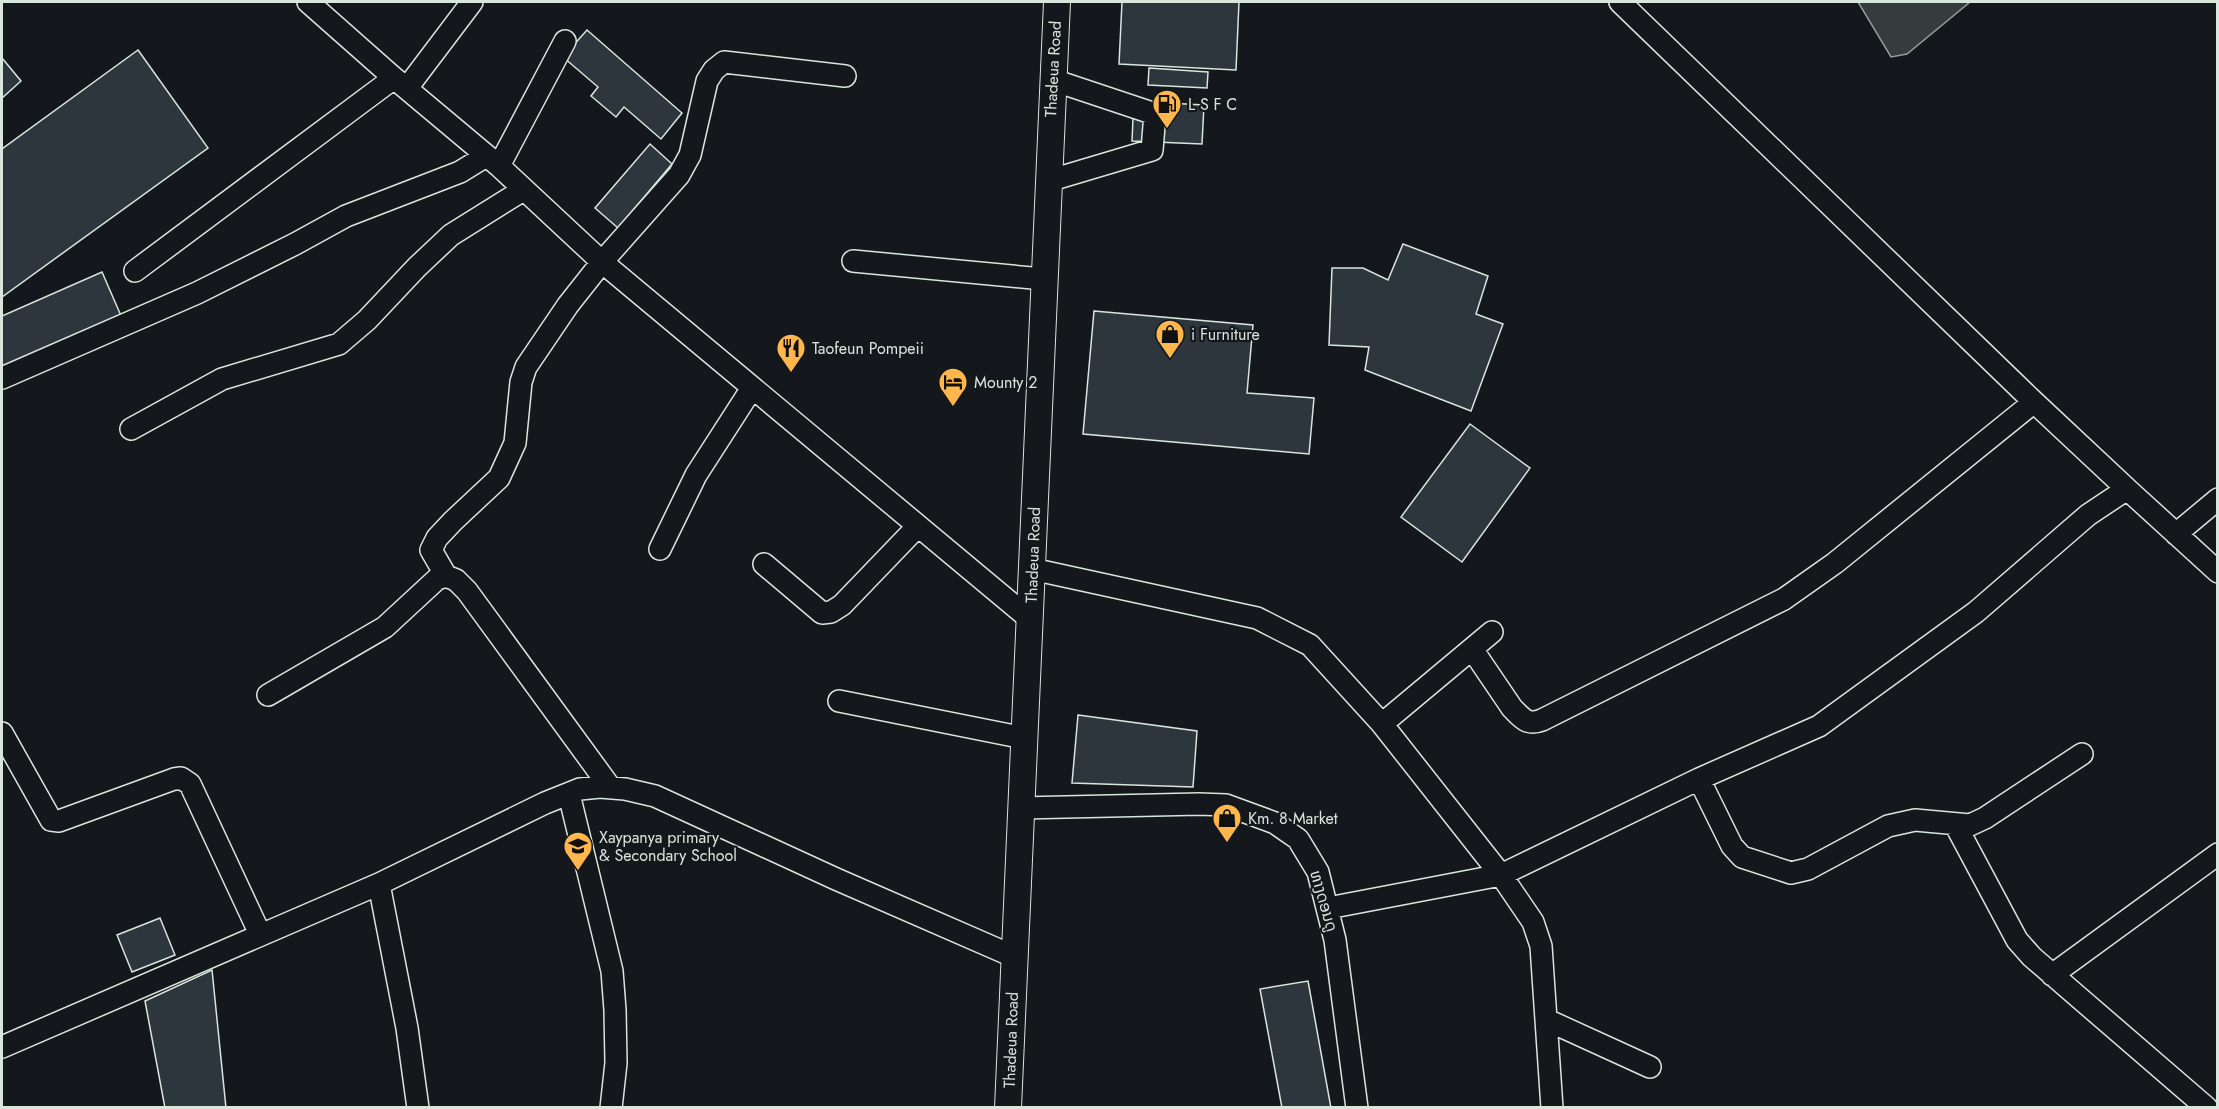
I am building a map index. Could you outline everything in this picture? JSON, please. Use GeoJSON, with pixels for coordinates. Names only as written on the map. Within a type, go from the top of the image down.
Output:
{"type":"FeatureCollection","features":[{"type":"Feature","properties":{"kind":"main road","name":"Thadeua Road"},"geometry":{"type":"LineString","coordinates":[[1008,1107],[1057,2]]}},
{"type":"Feature","properties":{"kind":"street"},"geometry":{"type":"LineString","coordinates":[[308,2],[493,161],[602,262],[1031,620]]}},
{"type":"Feature","properties":{"kind":"street"},"geometry":{"type":"LineString","coordinates":[[135,271],[400,83],[472,2]]}},
{"type":"Feature","properties":{"kind":"street"},"geometry":{"type":"LineString","coordinates":[[1620,2],[2034,402],[2217,572]]}},
{"type":"Feature","properties":{"kind":"street"},"geometry":{"type":"LineString","coordinates":[[2,378],[197,293],[346,216],[493,161],[565,41]]}},
{"type":"Feature","properties":{"kind":"street"},"geometry":{"type":"LineString","coordinates":[[610,787],[466,591],[456,580],[446,576],[431,550],[437,538],[453,521],[499,478],[515,443],[521,382],[526,367],[568,305],[602,262],[679,175],[690,155],[707,81],[714,70],[724,62],[845,76]]}},
{"type":"Feature","properties":{"kind":"street"},"geometry":{"type":"LineString","coordinates":[[1048,181],[1152,150],[1155,114],[1053,80]]}},
{"type":"Feature","properties":{"kind":"street"},"geometry":{"type":"LineString","coordinates":[[131,429],[222,379],[339,344],[367,320],[451,235],[523,190]]}},
{"type":"Feature","properties":{"kind":"street"},"geometry":{"type":"LineString","coordinates":[[853,261],[1043,279]]}},
{"type":"Feature","properties":{"kind":"street"},"geometry":{"type":"LineString","coordinates":[[660,549],[696,476],[752,388]]}},
{"type":"Feature","properties":{"kind":"street"},"geometry":{"type":"LineString","coordinates":[[1472,649],[1519,716],[1526,722],[1533,723],[1542,720],[1784,598],[1835,563],[2034,402]]}},
{"type":"Feature","properties":{"kind":"street"},"geometry":{"type":"LineString","coordinates":[[1328,908],[1501,875],[1699,779],[1819,726],[1976,612],[2088,515],[2127,489]]}},
{"type":"Feature","properties":{"kind":"street"},"geometry":{"type":"LineString","coordinates":[[2176,534],[2217,499]]}},
{"type":"Feature","properties":{"kind":"street"},"geometry":{"type":"LineString","coordinates":[[764,564],[822,613],[831,612],[842,605],[918,526]]}},
{"type":"Feature","properties":{"kind":"street"},"geometry":{"type":"LineString","coordinates":[[1032,569],[1257,618],[1310,645],[1382,724],[1501,875],[1533,922],[1541,946],[1552,1107]]}},
{"type":"Feature","properties":{"kind":"street"},"geometry":{"type":"LineString","coordinates":[[268,695],[385,627],[437,579],[446,576]]}},
{"type":"Feature","properties":{"kind":"street"},"geometry":{"type":"LineString","coordinates":[[1382,724],[1492,632]]}},
{"type":"Feature","properties":{"kind":"street"},"geometry":{"type":"LineString","coordinates":[[839,701],[1024,738]]}},
{"type":"Feature","properties":{"kind":"street"},"geometry":{"type":"LineString","coordinates":[[2,733],[51,820],[59,820],[174,779],[181,778],[190,784],[260,934]]}},
{"type":"Feature","properties":{"kind":"street"},"geometry":{"type":"LineString","coordinates":[[1699,779],[1732,846],[1742,858],[1791,873],[1808,869],[1888,826],[1915,820],[1970,825],[1985,818],[2082,754]]}},
{"type":"Feature","properties":{"kind":"street"},"geometry":{"type":"LineString","coordinates":[[2,1047],[379,884],[580,789],[610,787],[655,796],[836,879],[1015,957]]}},
{"type":"Feature","properties":{"kind":"street"},"geometry":{"type":"LineString","coordinates":[[568,794],[612,971],[616,1063],[612,1107]]}},
{"type":"Feature","properties":{"kind":"street","name":"ທາງດອນດູ"},"geometry":{"type":"LineString","coordinates":[[1021,808],[1226,805],[1275,823],[1298,839],[1318,872],[1328,908],[1335,940],[1358,1107]]}},
{"type":"Feature","properties":{"kind":"street"},"geometry":{"type":"LineString","coordinates":[[1954,824],[2017,940],[2032,957],[2207,1107]]}},
{"type":"Feature","properties":{"kind":"street"},"geometry":{"type":"LineString","coordinates":[[2052,975],[2217,854]]}},
{"type":"Feature","properties":{"kind":"street"},"geometry":{"type":"LineString","coordinates":[[379,884],[407,1028],[418,1107]]}},
{"type":"Feature","properties":{"kind":"street"},"geometry":{"type":"LineString","coordinates":[[1547,1020],[1650,1067]]}},
{"type":"Feature","properties":{"kind":"shaded area"},"geometry":{"type":"Polygon","coordinates":[[[1858,2],[1970,2],[1907,54],[1891,57],[1858,2]]]}},
{"type":"Feature","properties":{"kind":"building"},"geometry":{"type":"Polygon","coordinates":[[[1122,2],[1239,2],[1236,70],[1119,64],[1122,2]]]}},
{"type":"Feature","properties":{"kind":"building"},"geometry":{"type":"Polygon","coordinates":[[[587,30],[682,113],[661,139],[624,107],[616,117],[591,96],[598,87],[563,57],[587,30]]]}},
{"type":"Feature","properties":{"kind":"building"},"geometry":{"type":"Polygon","coordinates":[[[138,50],[208,148],[2,297],[2,149],[138,50]]]}},
{"type":"Feature","properties":{"kind":"building"},"geometry":{"type":"Polygon","coordinates":[[[2,58],[21,81],[2,98],[2,58]]]}},
{"type":"Feature","properties":{"kind":"building"},"geometry":{"type":"Polygon","coordinates":[[[1149,68],[1208,72],[1207,88],[1148,85],[1149,68]]]}},
{"type":"Feature","properties":{"kind":"building","name":"L S F C"},"geometry":{"type":"Polygon","coordinates":[[[1167,103],[1204,105],[1202,144],[1132,141],[1133,118],[1166,119],[1167,103]]]}},
{"type":"Feature","properties":{"kind":"building"},"geometry":{"type":"Polygon","coordinates":[[[650,144],[672,164],[618,228],[595,208],[650,144]]]}},
{"type":"Feature","properties":{"kind":"building"},"geometry":{"type":"Polygon","coordinates":[[[1403,244],[1488,276],[1476,314],[1503,324],[1471,411],[1365,370],[1369,347],[1329,345],[1332,268],[1363,268],[1388,280],[1403,244]]]}},
{"type":"Feature","properties":{"kind":"building"},"geometry":{"type":"Polygon","coordinates":[[[102,272],[122,318],[2,369],[2,316],[102,272]]]}},
{"type":"Feature","properties":{"kind":"building","name":"i Furniture"},"geometry":{"type":"Polygon","coordinates":[[[1094,311],[1253,325],[1247,393],[1314,398],[1309,454],[1083,434],[1094,311]]]}},
{"type":"Feature","properties":{"kind":"building"},"geometry":{"type":"Polygon","coordinates":[[[1470,424],[1530,468],[1462,562],[1401,517],[1470,424]]]}},
{"type":"Feature","properties":{"kind":"building"},"geometry":{"type":"Polygon","coordinates":[[[1078,715],[1197,731],[1193,787],[1072,783],[1078,715]]]}},
{"type":"Feature","properties":{"kind":"building"},"geometry":{"type":"Polygon","coordinates":[[[160,918],[175,955],[132,972],[117,935],[160,918]]]}},
{"type":"Feature","properties":{"kind":"building"},"geometry":{"type":"Polygon","coordinates":[[[212,970],[226,1108],[165,1108],[145,1001],[212,970]]]}},
{"type":"Feature","properties":{"kind":"building"},"geometry":{"type":"Polygon","coordinates":[[[1308,981],[1331,1108],[1282,1108],[1260,989],[1308,981]]]}},
{"type":"Feature","properties":{"kind":"place","name":"L S F C"},"geometry":{"type":"Point","coordinates":[1167,130]}},
{"type":"Feature","properties":{"kind":"place","name":"i Furniture"},"geometry":{"type":"Point","coordinates":[1170,360]}},
{"type":"Feature","properties":{"kind":"place","name":"Taofeun Pompeii"},"geometry":{"type":"Point","coordinates":[791,374]}},
{"type":"Feature","properties":{"kind":"place","name":"Mounty 2"},"geometry":{"type":"Point","coordinates":[953,408]}},
{"type":"Feature","properties":{"kind":"place","name":"Km. 8 Market"},"geometry":{"type":"Point","coordinates":[1227,844]}},
{"type":"Feature","properties":{"kind":"place","name":"Xaypanya primary & Secondary School"},"geometry":{"type":"Point","coordinates":[578,872]}}]}
